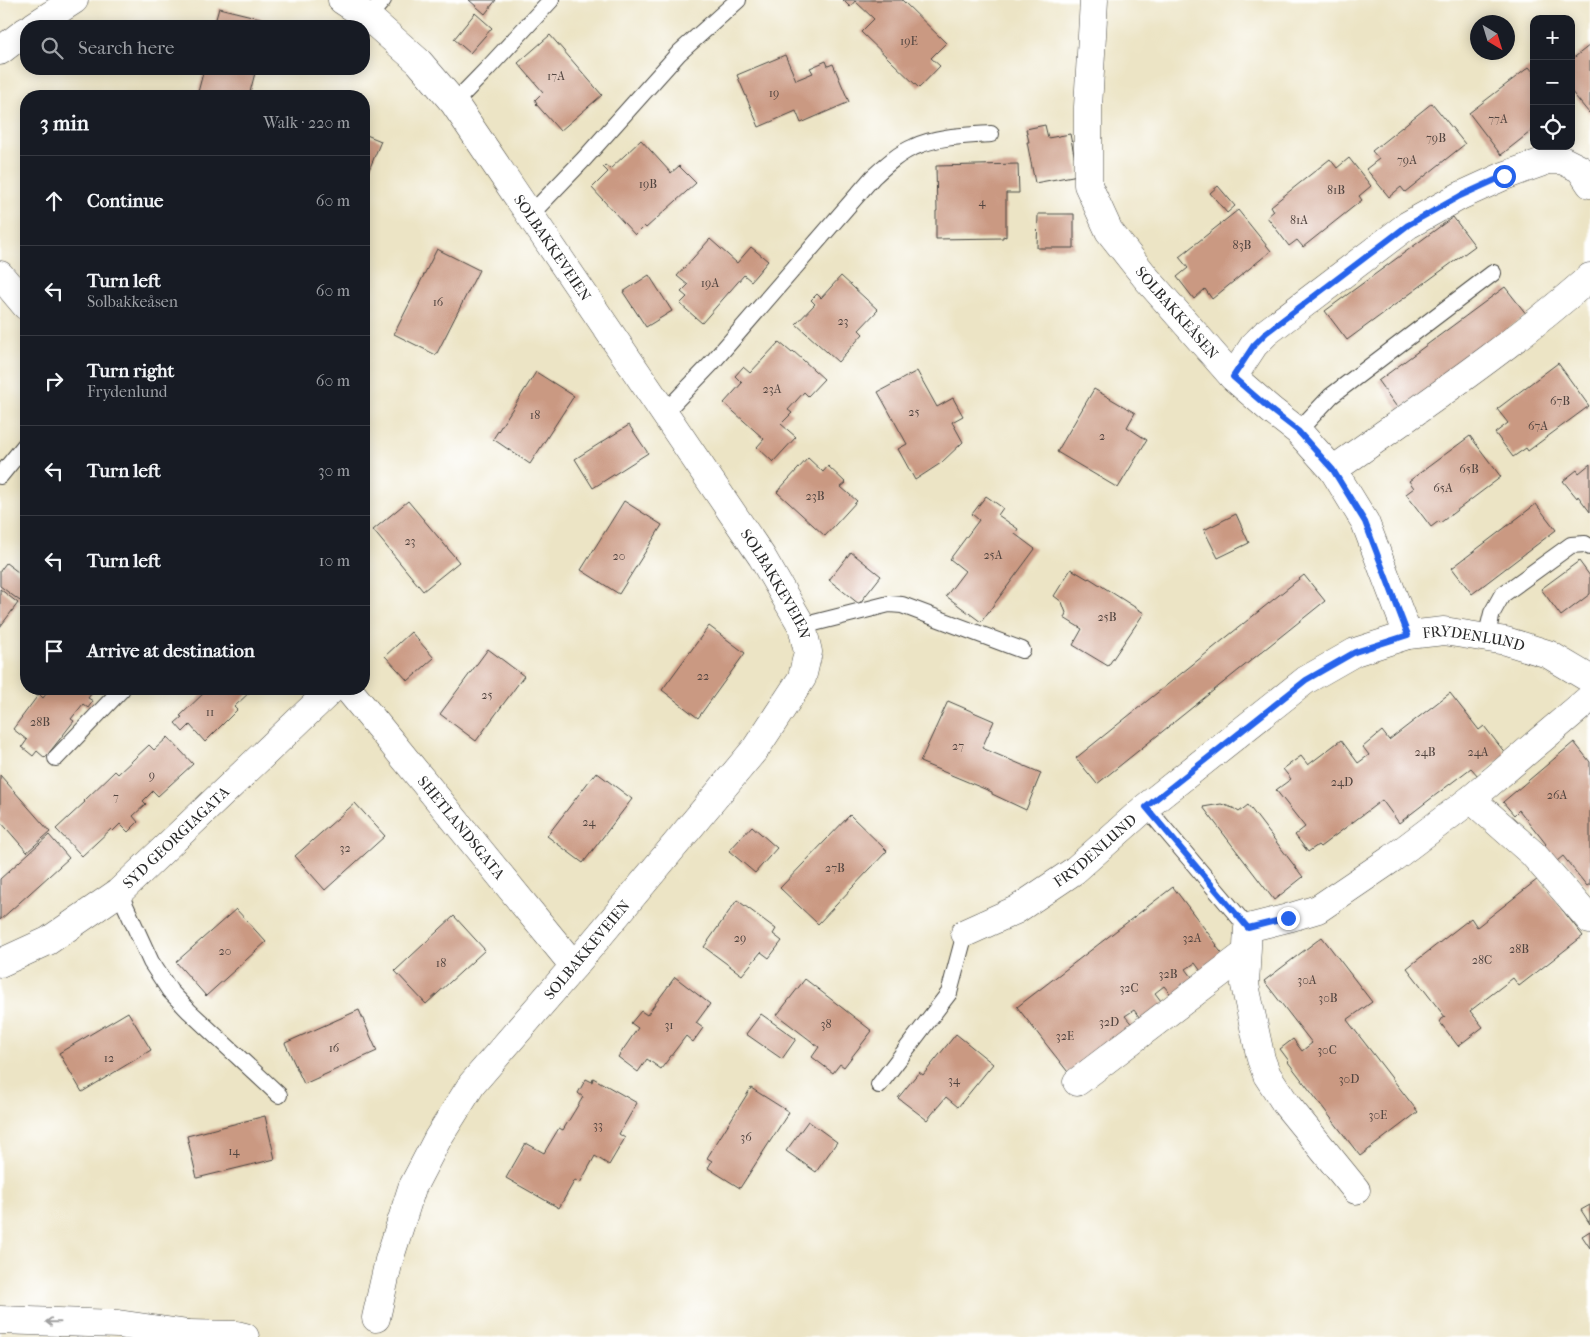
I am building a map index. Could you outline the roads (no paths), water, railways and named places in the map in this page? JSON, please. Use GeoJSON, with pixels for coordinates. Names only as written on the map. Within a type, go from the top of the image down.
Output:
{"type":"FeatureCollection","features":[{"type":"Feature","properties":{"kind":"street"},"geometry":{"type":"LineString","coordinates":[[43,20],[74,0]]}},
{"type":"Feature","properties":{"kind":"street","name":"SOLBAKKEVEIEN"},"geometry":{"type":"LineString","coordinates":[[342,0],[375,9],[454,103],[762,557],[802,626],[808,652],[802,678],[756,748],[574,966],[472,1084],[438,1138],[412,1188],[389,1260],[376,1318]]}},
{"type":"Feature","properties":{"kind":"street","name":"SOLBAKKEÅSEN"},"geometry":{"type":"LineString","coordinates":[[1094,0],[1088,107],[1088,185],[1109,231],[1146,280],[1233,377],[1298,431],[1333,470],[1365,522],[1408,635]]}},
{"type":"Feature","properties":{"kind":"street"},"geometry":{"type":"LineString","coordinates":[[0,51],[20,36]]}},
{"type":"Feature","properties":{"kind":"street"},"geometry":{"type":"LineString","coordinates":[[1233,377],[1250,350],[1267,332],[1408,225],[1460,196],[1504,176],[1548,160],[1562,160],[1580,169],[1590,184]]}},
{"type":"Feature","properties":{"kind":"street"},"geometry":{"type":"LineString","coordinates":[[0,275],[20,299]]}},
{"type":"Feature","properties":{"kind":"street"},"geometry":{"type":"LineString","coordinates":[[1333,470],[1551,312],[1590,278]]}},
{"type":"Feature","properties":{"kind":"street","name":"FRYDENLUND"},"geometry":{"type":"LineString","coordinates":[[965,933],[1016,910],[1074,871],[1146,807],[1306,680],[1355,652],[1408,635],[1444,632],[1506,641],[1548,654],[1590,679]]}},
{"type":"Feature","properties":{"kind":"street","name":"SYD GEORGIAGATA"},"geometry":{"type":"LineString","coordinates":[[0,963],[48,941],[119,892],[326,695]]}},
{"type":"Feature","properties":{"kind":"street","name":"SHETLANDSGATA"},"geometry":{"type":"LineString","coordinates":[[353,695],[574,966]]}},
{"type":"Feature","properties":{"kind":"street"},"geometry":{"type":"LineString","coordinates":[[1077,1082],[1247,941],[1288,918],[1318,909],[1394,858],[1471,799],[1590,698]]}},
{"type":"Feature","properties":{"kind":"street"},"geometry":{"type":"LineString","coordinates":[[1471,799],[1533,854],[1590,920]]}},
{"type":"Feature","properties":{"kind":"street"},"geometry":{"type":"LineString","coordinates":[[1247,941],[1245,985],[1261,1059],[1267,1075],[1286,1104],[1356,1190]]}},
{"type":"Feature","properties":{"kind":"street"},"geometry":{"type":"LineString","coordinates":[[0,1320],[118,1324],[192,1336],[237,1335],[245,1337]]}},
{"type":"Feature","properties":{"kind":"lane"},"geometry":{"type":"LineString","coordinates":[[454,103],[551,0]]}},
{"type":"Feature","properties":{"kind":"lane"},"geometry":{"type":"LineString","coordinates":[[530,215],[584,159],[679,53],[738,0]]}},
{"type":"Feature","properties":{"kind":"lane"},"geometry":{"type":"LineString","coordinates":[[664,413],[711,364],[873,177],[913,147],[938,139],[991,134]]}},
{"type":"Feature","properties":{"kind":"lane"},"geometry":{"type":"LineString","coordinates":[[1298,431],[1331,396],[1492,273]]}},
{"type":"Feature","properties":{"kind":"lane"},"geometry":{"type":"LineString","coordinates":[[0,476],[20,451]]}},
{"type":"Feature","properties":{"kind":"lane"},"geometry":{"type":"LineString","coordinates":[[1486,638],[1492,613],[1502,595],[1571,545],[1585,544],[1590,547]]}},
{"type":"Feature","properties":{"kind":"lane"},"geometry":{"type":"LineString","coordinates":[[802,626],[889,604],[902,606],[1022,650]]}},
{"type":"Feature","properties":{"kind":"lane"},"geometry":{"type":"LineString","coordinates":[[56,758],[116,695]]}},
{"type":"Feature","properties":{"kind":"lane"},"geometry":{"type":"LineString","coordinates":[[1146,807],[1247,941]]}},
{"type":"Feature","properties":{"kind":"lane"},"geometry":{"type":"LineString","coordinates":[[119,892],[151,962],[170,991],[278,1095]]}},
{"type":"Feature","properties":{"kind":"lane"},"geometry":{"type":"LineString","coordinates":[[879,1085],[949,993],[965,933]]}}]}
